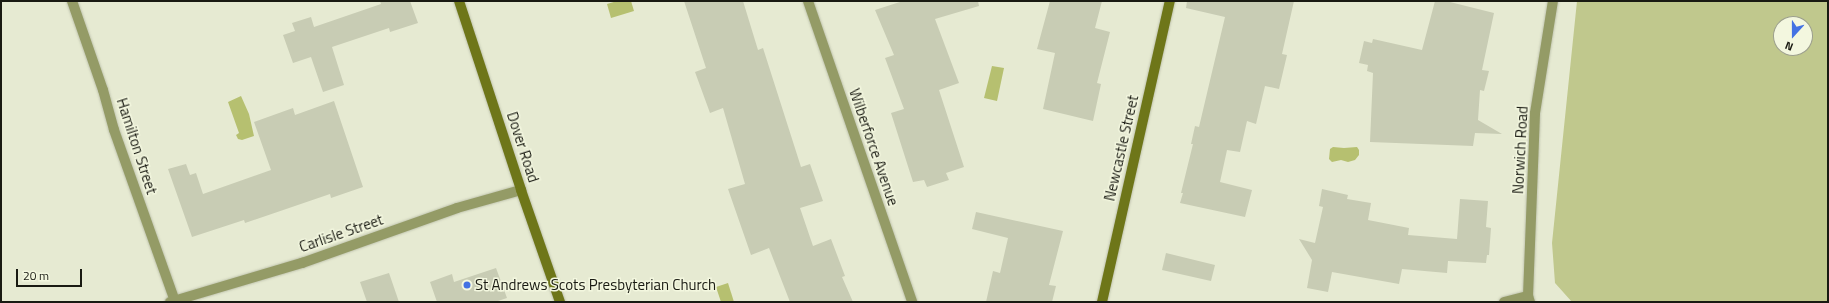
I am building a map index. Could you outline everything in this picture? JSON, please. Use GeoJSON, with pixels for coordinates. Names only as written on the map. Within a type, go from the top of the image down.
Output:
{"type":"FeatureCollection","features":[{"type":"Feature","properties":{"kind":"street","name":"Hamilton Street"},"geometry":{"type":"LineString","coordinates":[[72,1],[103,90],[114,130],[172,301]]}},
{"type":"Feature","properties":{"kind":"street","name":"Dover Road"},"geometry":{"type":"LineString","coordinates":[[459,1],[521,190],[560,302]]}},
{"type":"Feature","properties":{"kind":"street","name":"Wilberforce Avenue"},"geometry":{"type":"LineString","coordinates":[[808,1],[912,302]]}},
{"type":"Feature","properties":{"kind":"street","name":"Newcastle Street"},"geometry":{"type":"LineString","coordinates":[[1102,302],[1170,1]]}},
{"type":"Feature","properties":{"kind":"street","name":"Norwich Road"},"geometry":{"type":"LineString","coordinates":[[1529,299],[1535,113],[1553,1]]}},
{"type":"Feature","properties":{"kind":"street","name":"Carlisle Street"},"geometry":{"type":"LineString","coordinates":[[172,301],[302,263],[457,208],[521,190]]}},
{"type":"Feature","properties":{"kind":"street"},"geometry":{"type":"LineString","coordinates":[[1504,302],[1529,299]]}},
{"type":"Feature","properties":{"kind":"shaded area"},"geometry":{"type":"Polygon","coordinates":[[[617,1],[631,1],[634,11],[611,18],[607,4],[617,1]]]}},
{"type":"Feature","properties":{"kind":"shaded area"},"geometry":{"type":"Polygon","coordinates":[[[1577,1],[1828,1],[1828,302],[1572,302],[1555,283],[1552,243],[1577,1]]]}},
{"type":"Feature","properties":{"kind":"shaded area"},"geometry":{"type":"Polygon","coordinates":[[[992,66],[1004,68],[997,101],[984,98],[992,66]]]}},
{"type":"Feature","properties":{"kind":"shaded area"},"geometry":{"type":"Polygon","coordinates":[[[241,96],[249,114],[254,136],[242,140],[238,139],[236,135],[239,133],[228,102],[241,96]]]}},
{"type":"Feature","properties":{"kind":"shaded area"},"geometry":{"type":"Polygon","coordinates":[[[1333,147],[1357,147],[1359,150],[1359,155],[1355,160],[1348,162],[1341,160],[1332,162],[1329,159],[1330,149],[1333,147]]]}},
{"type":"Feature","properties":{"kind":"shaded area"},"geometry":{"type":"Polygon","coordinates":[[[728,283],[734,302],[721,302],[716,287],[728,283]]]}},
{"type":"Feature","properties":{"kind":"building"},"geometry":{"type":"Polygon","coordinates":[[[380,1],[410,1],[418,23],[390,32],[389,28],[332,47],[344,85],[323,92],[311,57],[293,63],[283,35],[295,31],[292,23],[311,17],[314,27],[381,4],[380,1]]]}},
{"type":"Feature","properties":{"kind":"building"},"geometry":{"type":"Polygon","coordinates":[[[684,1],[743,1],[758,50],[763,48],[801,167],[810,164],[823,201],[800,208],[813,246],[831,239],[845,276],[842,277],[853,302],[790,302],[769,248],[751,255],[728,189],[745,184],[723,108],[710,113],[695,72],[706,68],[684,1]]]}},
{"type":"Feature","properties":{"kind":"building"},"geometry":{"type":"Polygon","coordinates":[[[903,1],[978,1],[979,6],[935,19],[959,83],[939,90],[964,167],[946,173],[949,180],[927,187],[924,180],[913,182],[891,113],[904,109],[885,58],[894,55],[875,10],[903,1]]]}},
{"type":"Feature","properties":{"kind":"building"},"geometry":{"type":"Polygon","coordinates":[[[1050,1],[1102,1],[1095,28],[1110,32],[1097,83],[1101,84],[1093,121],[1043,109],[1055,53],[1037,49],[1050,1]]]}},
{"type":"Feature","properties":{"kind":"building"},"geometry":{"type":"Polygon","coordinates":[[[1187,1],[1294,1],[1282,54],[1287,55],[1279,89],[1265,86],[1256,124],[1247,121],[1240,152],[1227,150],[1220,182],[1252,190],[1245,217],[1180,203],[1193,144],[1191,144],[1195,126],[1199,127],[1225,17],[1186,8],[1187,1]]]}},
{"type":"Feature","properties":{"kind":"building"},"geometry":{"type":"Polygon","coordinates":[[[1435,1],[1446,1],[1494,13],[1482,70],[1489,71],[1484,91],[1480,90],[1478,120],[1502,134],[1475,133],[1473,146],[1370,142],[1373,73],[1367,71],[1368,65],[1359,63],[1364,41],[1372,43],[1373,39],[1422,50],[1435,1]]]}},
{"type":"Feature","properties":{"kind":"building"},"geometry":{"type":"Polygon","coordinates":[[[334,101],[363,187],[331,198],[330,194],[245,223],[244,220],[192,237],[168,169],[186,164],[190,175],[196,173],[203,194],[271,170],[254,122],[293,108],[295,115],[334,101]]]}},
{"type":"Feature","properties":{"kind":"building"},"geometry":{"type":"Polygon","coordinates":[[[1322,189],[1348,195],[1347,199],[1371,203],[1368,220],[1409,228],[1408,235],[1457,239],[1460,199],[1488,201],[1486,227],[1491,228],[1489,255],[1487,255],[1486,263],[1448,261],[1447,273],[1402,269],[1399,284],[1332,272],[1328,292],[1307,288],[1312,260],[1299,239],[1315,243],[1323,207],[1319,206],[1322,189]]]}},
{"type":"Feature","properties":{"kind":"building"},"geometry":{"type":"Polygon","coordinates":[[[976,212],[1063,231],[1049,285],[1056,286],[1052,302],[986,302],[993,271],[1000,273],[1008,238],[972,229],[976,212]]]}},
{"type":"Feature","properties":{"kind":"building"},"geometry":{"type":"Polygon","coordinates":[[[1166,253],[1215,265],[1211,281],[1162,270],[1166,253]]]}},
{"type":"Feature","properties":{"kind":"building","name":"St Andrews Scots Presbyterian Church"},"geometry":{"type":"Polygon","coordinates":[[[496,268],[507,298],[495,302],[437,302],[430,282],[452,274],[454,282],[496,268]]]}},
{"type":"Feature","properties":{"kind":"building"},"geometry":{"type":"Polygon","coordinates":[[[389,273],[399,302],[367,302],[360,282],[389,273]]]}},
{"type":"Feature","properties":{"kind":"place","name":"St Andrews Scots Presbyterian Church"},"geometry":{"type":"Point","coordinates":[467,285]}}]}
